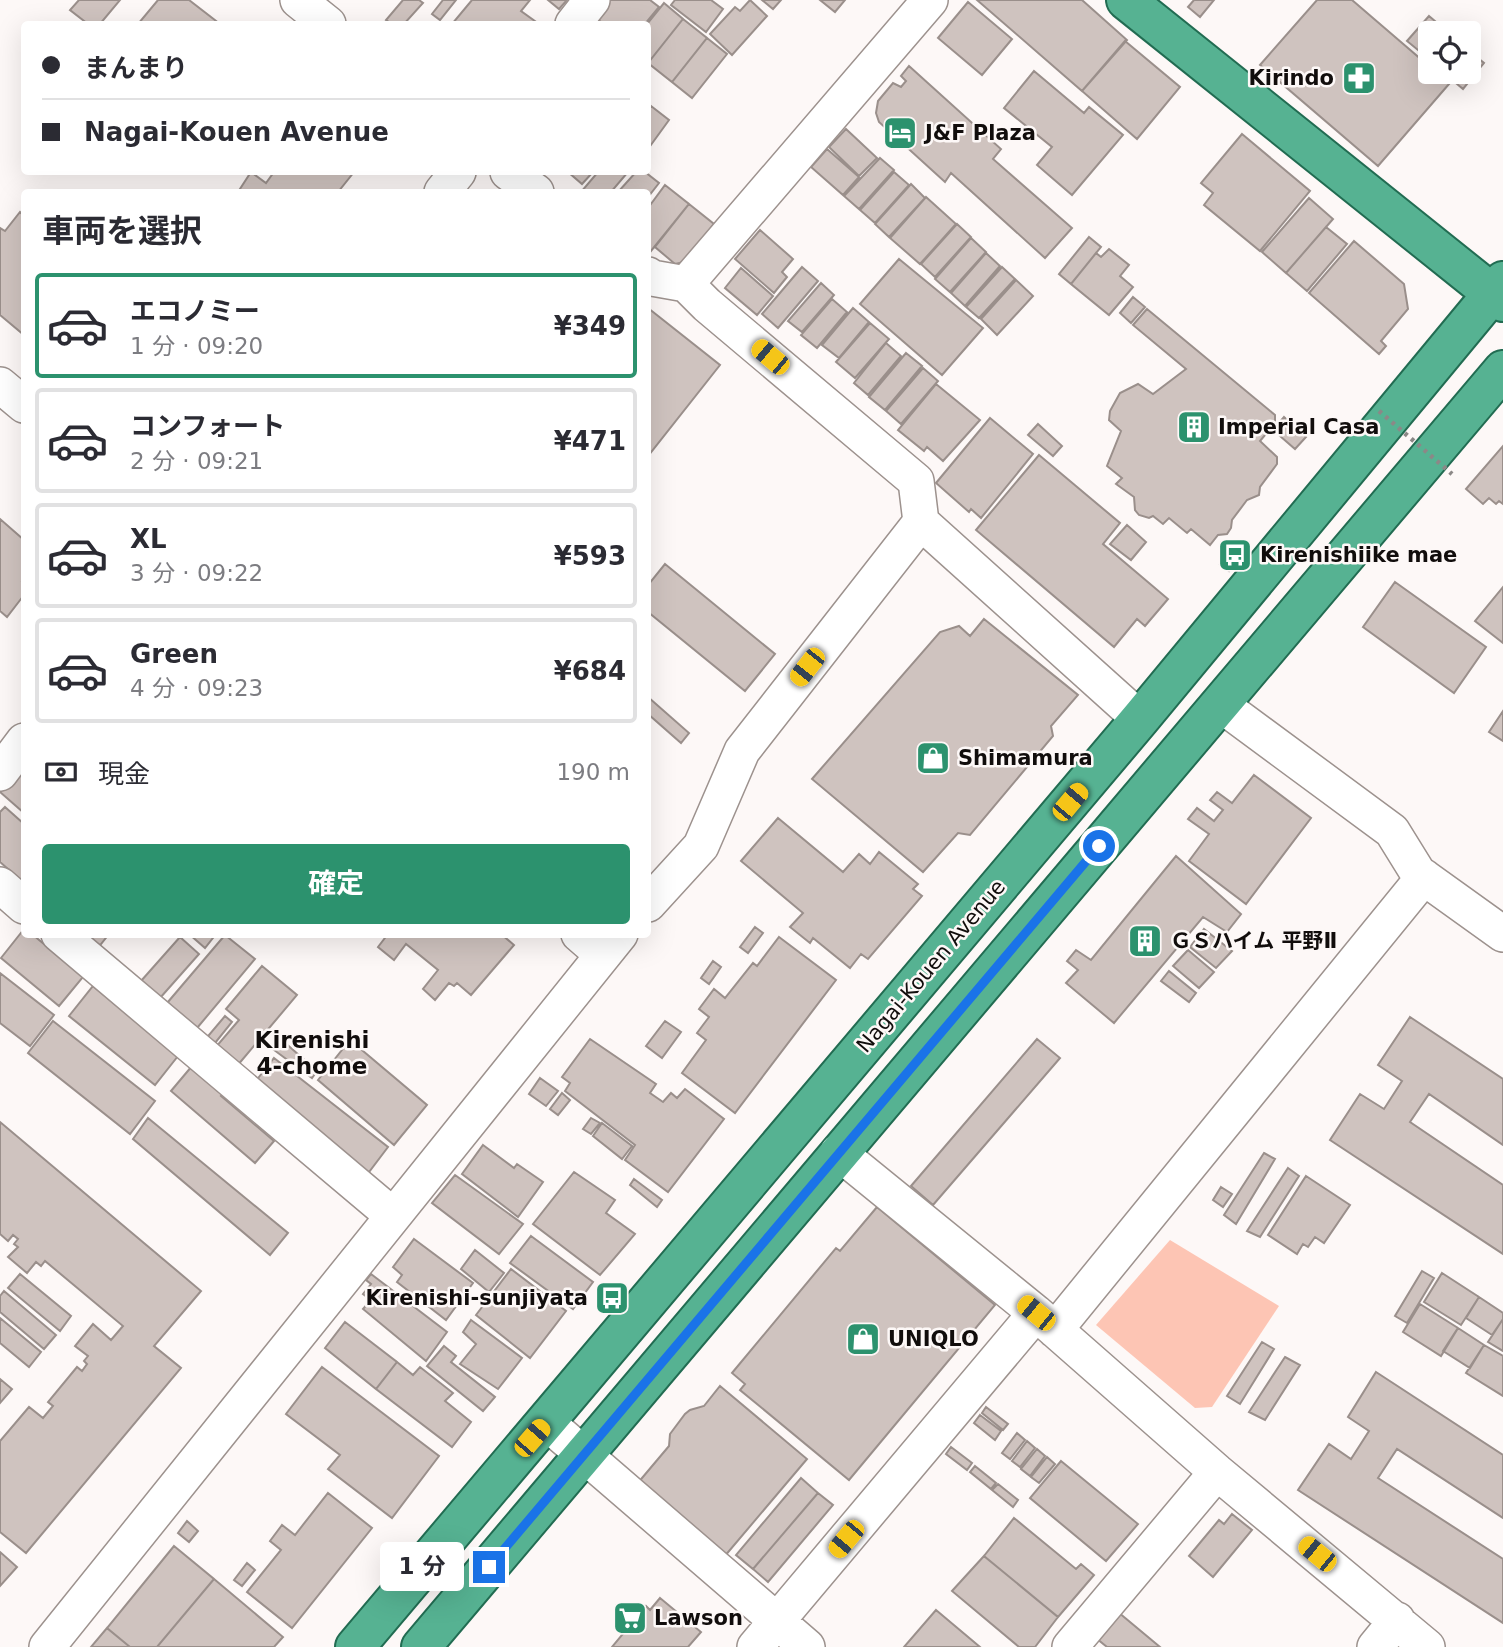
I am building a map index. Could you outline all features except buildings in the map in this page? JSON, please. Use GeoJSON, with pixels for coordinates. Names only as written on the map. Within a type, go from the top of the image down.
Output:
{"type":"FeatureCollection","features":[{"type":"Feature","properties":{"kind":"highway"},"geometry":{"type":"LineString","coordinates":[[1126,0],[1500,292]]}},
{"type":"Feature","properties":{"kind":"highway","name":"Nagai-Kouen Avenue"},"geometry":{"type":"LineString","coordinates":[[355,1647],[1500,292]]}},
{"type":"Feature","properties":{"kind":"highway"},"geometry":{"type":"LineString","coordinates":[[421,1647],[1503,370]]}},
{"type":"Feature","properties":{"kind":"street"},"geometry":{"type":"LineString","coordinates":[[298,0],[324,21]]}},
{"type":"Feature","properties":{"kind":"street"},"geometry":{"type":"LineString","coordinates":[[575,21],[592,0]]}},
{"type":"Feature","properties":{"kind":"street"},"geometry":{"type":"LineString","coordinates":[[686,284],[930,0]]}},
{"type":"Feature","properties":{"kind":"street"},"geometry":{"type":"LineString","coordinates":[[444,189],[456,175]]}},
{"type":"Feature","properties":{"kind":"street"},"geometry":{"type":"LineString","coordinates":[[512,175],[532,189]]}},
{"type":"Feature","properties":{"kind":"street"},"geometry":{"type":"LineString","coordinates":[[651,277],[686,284],[707,305],[916,481],[921,522],[1140,719]]}},
{"type":"Feature","properties":{"kind":"street"},"geometry":{"type":"LineString","coordinates":[[0,385],[21,402]]}},
{"type":"Feature","properties":{"kind":"street"},"geometry":{"type":"LineString","coordinates":[[651,901],[701,846],[742,751],[921,522]]}},
{"type":"Feature","properties":{"kind":"street"},"geometry":{"type":"LineString","coordinates":[[1220,704],[1392,831],[1418,873],[1503,934]]}},
{"type":"Feature","properties":{"kind":"street"},"geometry":{"type":"LineString","coordinates":[[1,770],[21,745]]}},
{"type":"Feature","properties":{"kind":"street"},"geometry":{"type":"LineString","coordinates":[[766,1634],[1045,1321],[1424,877]]}},
{"type":"Feature","properties":{"kind":"street"},"geometry":{"type":"LineString","coordinates":[[0,885],[21,903]]}},
{"type":"Feature","properties":{"kind":"street"},"geometry":{"type":"LineString","coordinates":[[64,938],[392,1215]]}},
{"type":"Feature","properties":{"kind":"street"},"geometry":{"type":"LineString","coordinates":[[47,1647],[392,1215],[600,941]]}},
{"type":"Feature","properties":{"kind":"street"},"geometry":{"type":"LineString","coordinates":[[838,1152],[1045,1321],[1217,1472],[1427,1647]]}},
{"type":"Feature","properties":{"kind":"street"},"geometry":{"type":"LineString","coordinates":[[546,1422],[584,1454],[766,1634],[807,1647]]}},
{"type":"Feature","properties":{"kind":"street"},"geometry":{"type":"LineString","coordinates":[[1070,1647],[1217,1472]]}},
{"type":"Feature","properties":{"kind":"street"},"geometry":{"type":"LineString","coordinates":[[1375,1647],[1397,1620]]}},
{"type":"Feature","properties":{"kind":"path"},"geometry":{"type":"LineString","coordinates":[[1379,411],[1452,474]]}},
{"type":"Feature","properties":{"kind":"shaded area"},"geometry":{"type":"Polygon","coordinates":[[[1170,1240],[1279,1306],[1212,1407],[1195,1408],[1096,1325],[1170,1240]]]}},
{"type":"Feature","properties":{"kind":"place","name":"Kirindo"},"geometry":{"type":"Point","coordinates":[1359,78]}},
{"type":"Feature","properties":{"kind":"place","name":"J&F Plaza"},"geometry":{"type":"Point","coordinates":[900,133]}},
{"type":"Feature","properties":{"kind":"place","name":"Imperial Casa"},"geometry":{"type":"Point","coordinates":[1194,427]}},
{"type":"Feature","properties":{"kind":"place","name":"Kirenishiike mae"},"geometry":{"type":"Point","coordinates":[1235,555]}},
{"type":"Feature","properties":{"kind":"place","name":"Shimamura"},"geometry":{"type":"Point","coordinates":[933,758]}},
{"type":"Feature","properties":{"kind":"place","name":"ＧＳハイム 平野Ⅱ"},"geometry":{"type":"Point","coordinates":[1145,941]}},
{"type":"Feature","properties":{"kind":"place","name":"Kirenishi-sunjiyata"},"geometry":{"type":"Point","coordinates":[612,1298]}},
{"type":"Feature","properties":{"kind":"place","name":"UNIQLO"},"geometry":{"type":"Point","coordinates":[863,1339]}},
{"type":"Feature","properties":{"kind":"place","name":"Lawson"},"geometry":{"type":"Point","coordinates":[630,1618]}},
{"type":"Feature","properties":{"kind":"district","name":"Kirenishi 4-chome"},"geometry":{"type":"Point","coordinates":[312,1053]}},
{"type":"Feature","properties":{"kind":"route"},"geometry":{"type":"LineString","coordinates":[[489,1567],[1099,846]]}}]}
